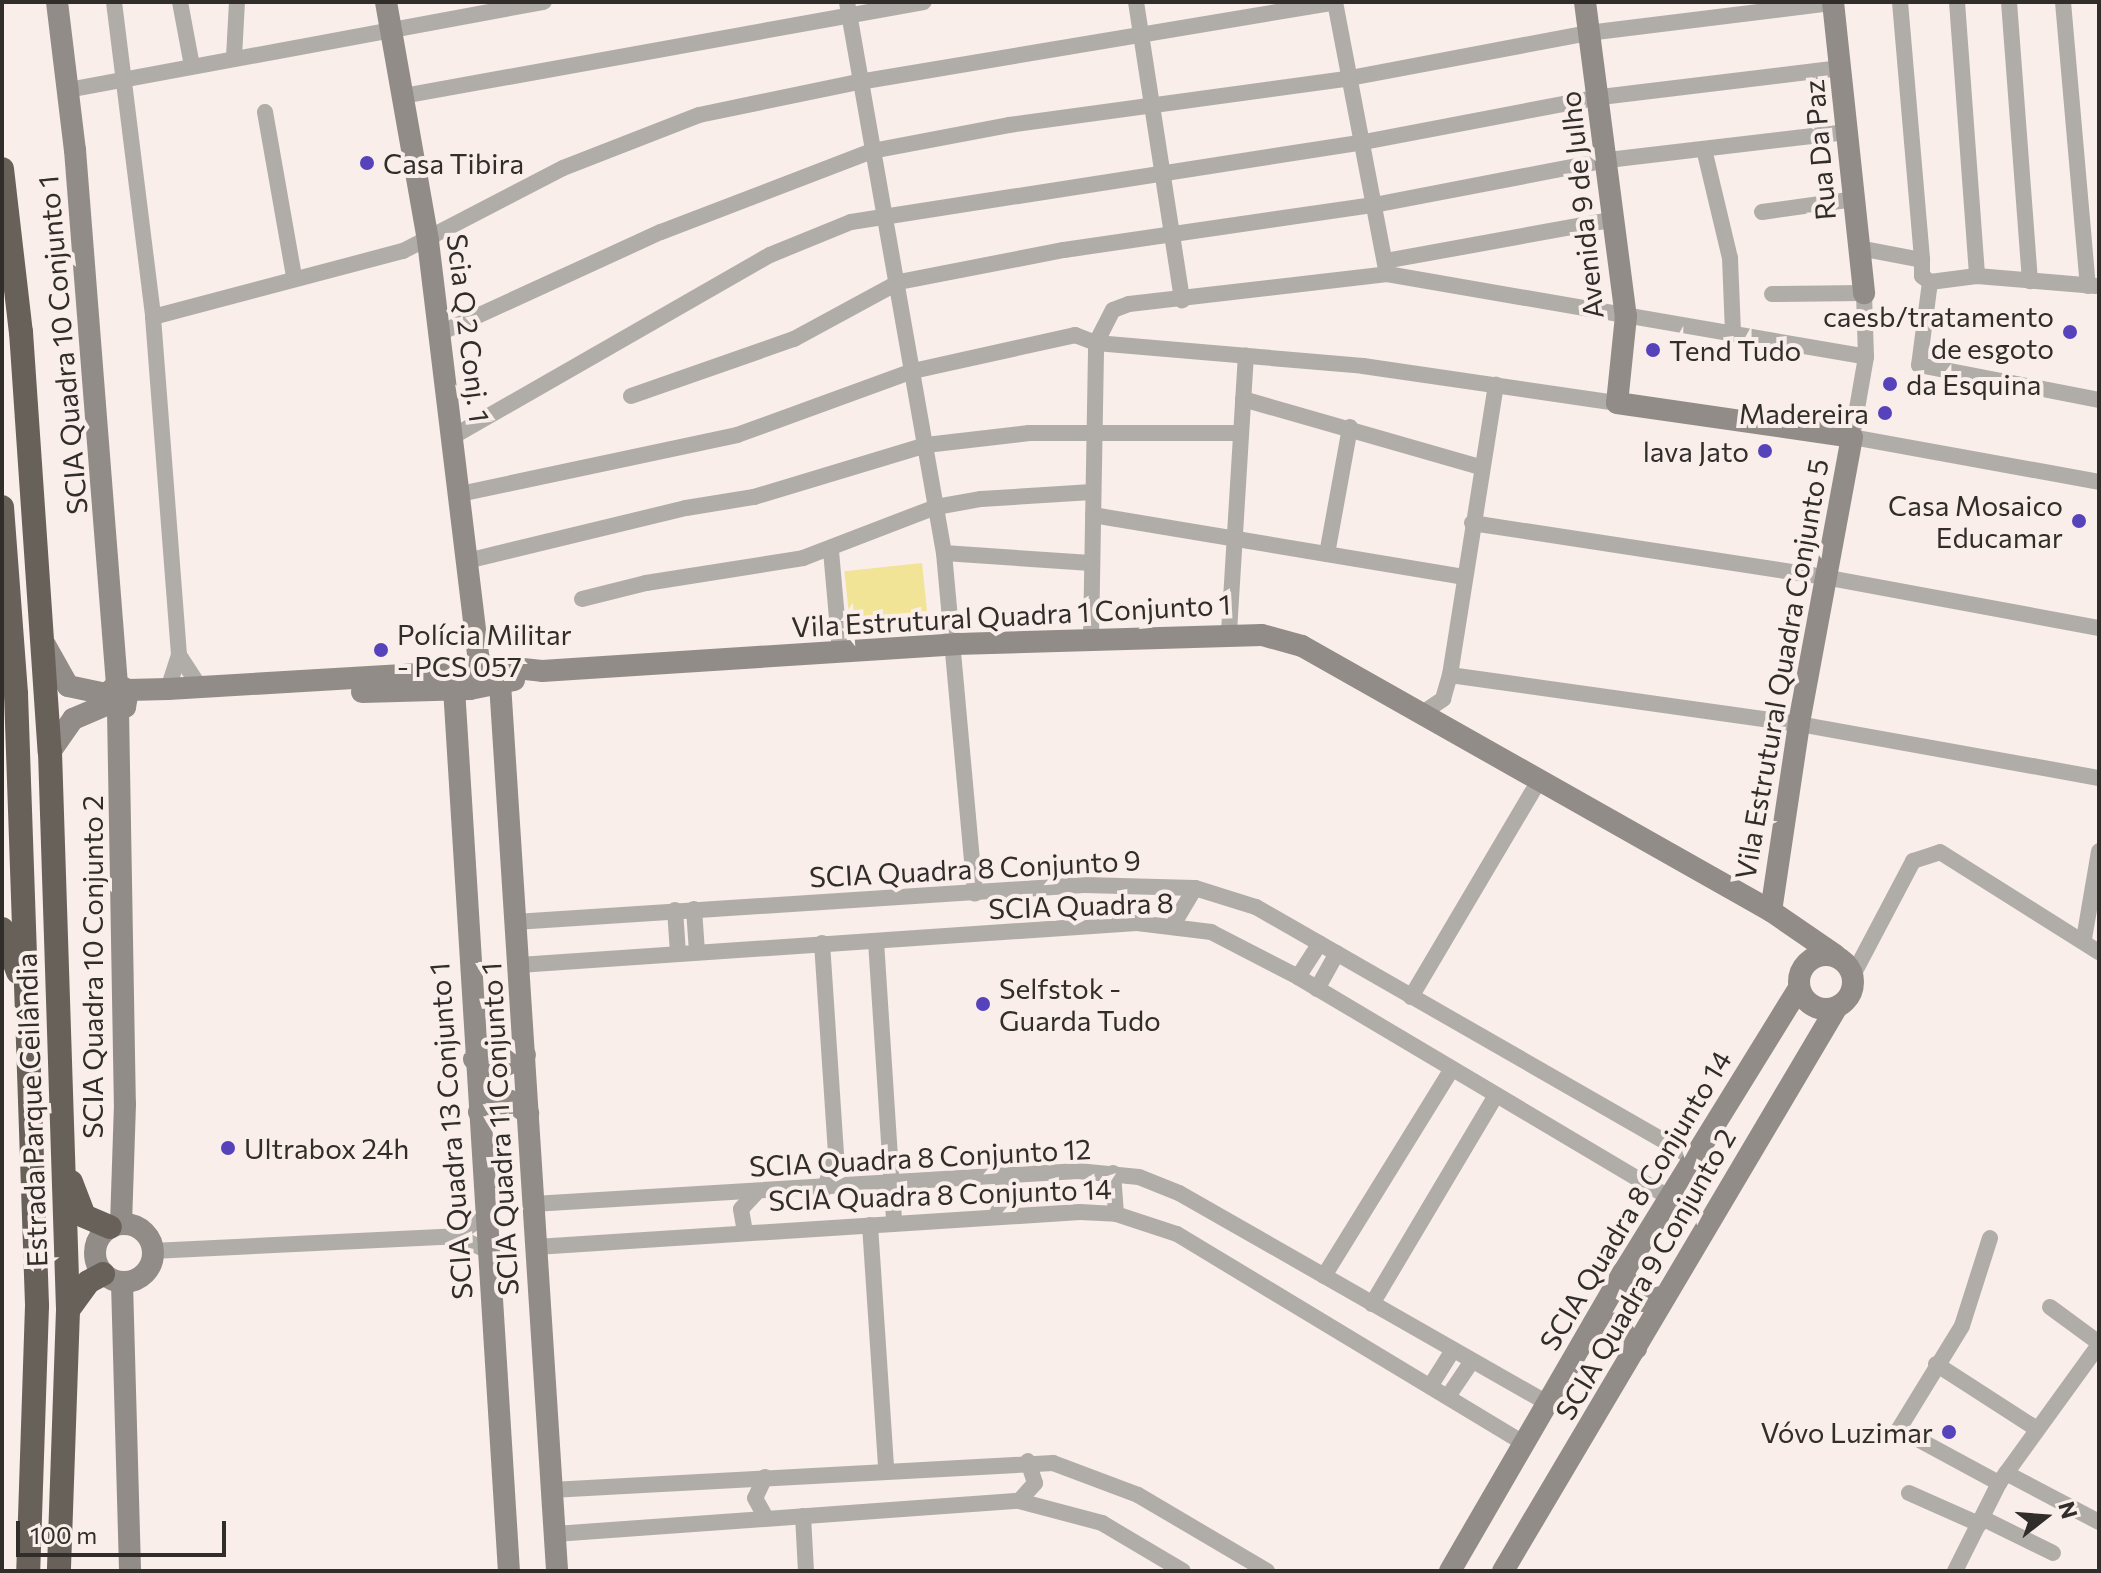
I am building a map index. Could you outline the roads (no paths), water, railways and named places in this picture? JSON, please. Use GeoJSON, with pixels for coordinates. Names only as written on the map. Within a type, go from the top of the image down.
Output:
{"type":"FeatureCollection","features":[{"type":"Feature","properties":{"kind":"highway","name":"Estrada Parque Ceilândia"},"geometry":{"type":"LineString","coordinates":[[2,169],[21,332],[50,752],[68,1310],[59,1571]]}},
{"type":"Feature","properties":{"kind":"highway","name":"Estrada Parque Ceilândia"},"geometry":{"type":"LineString","coordinates":[[2,507],[16,694],[37,1306],[28,1571]]}},
{"type":"Feature","properties":{"kind":"highway"},"geometry":{"type":"LineString","coordinates":[[2,724],[16,694]]}},
{"type":"Feature","properties":{"kind":"highway"},"geometry":{"type":"LineString","coordinates":[[2,929],[26,995]]}},
{"type":"Feature","properties":{"kind":"highway"},"geometry":{"type":"LineString","coordinates":[[62,1138],[84,1216],[115,1225]]}},
{"type":"Feature","properties":{"kind":"highway"},"geometry":{"type":"LineString","coordinates":[[68,1310],[88,1282],[112,1279]]}},
{"type":"Feature","properties":{"kind":"street","name":"SCIA Quadra 10 Conjunto 1"},"geometry":{"type":"LineString","coordinates":[[57,2],[68,90],[118,698]]}},
{"type":"Feature","properties":{"kind":"street"},"geometry":{"type":"LineString","coordinates":[[114,2],[153,317],[179,655],[168,689]]}},
{"type":"Feature","properties":{"kind":"street"},"geometry":{"type":"LineString","coordinates":[[180,2],[192,66]]}},
{"type":"Feature","properties":{"kind":"street"},"geometry":{"type":"LineString","coordinates":[[234,57],[237,2]]}},
{"type":"Feature","properties":{"kind":"street","name":"Scia Q 2 Conj. 1"},"geometry":{"type":"LineString","coordinates":[[386,2],[428,241],[467,561],[493,672]]}},
{"type":"Feature","properties":{"kind":"street"},"geometry":{"type":"LineString","coordinates":[[68,90],[544,2]]}},
{"type":"Feature","properties":{"kind":"street"},"geometry":{"type":"LineString","coordinates":[[403,96],[848,8],[924,2]]}},
{"type":"Feature","properties":{"kind":"street"},"geometry":{"type":"LineString","coordinates":[[1136,2],[1169,236],[1182,300]]}},
{"type":"Feature","properties":{"kind":"street"},"geometry":{"type":"LineString","coordinates":[[153,317],[428,241],[563,168],[641,134],[699,115],[859,82],[1142,37],[1335,2],[1386,268]]}},
{"type":"Feature","properties":{"kind":"street","name":"Avenida 9 de Julho"},"geometry":{"type":"LineString","coordinates":[[1585,2],[1601,97],[1626,316],[1617,403]]}},
{"type":"Feature","properties":{"kind":"street"},"geometry":{"type":"LineString","coordinates":[[440,333],[661,232],[872,151],[1350,78],[1588,33],[1833,2]]}},
{"type":"Feature","properties":{"kind":"street","name":"Rua Da Paz"},"geometry":{"type":"LineString","coordinates":[[1833,2],[1864,293]]}},
{"type":"Feature","properties":{"kind":"street"},"geometry":{"type":"LineString","coordinates":[[1900,2],[1922,276],[1930,282],[1977,276],[2094,286],[2063,2]]}},
{"type":"Feature","properties":{"kind":"street"},"geometry":{"type":"LineString","coordinates":[[1957,2],[1977,276]]}},
{"type":"Feature","properties":{"kind":"street"},"geometry":{"type":"LineString","coordinates":[[2009,2],[2030,281]]}},
{"type":"Feature","properties":{"kind":"street"},"geometry":{"type":"LineString","coordinates":[[848,8],[859,82],[899,282],[944,553],[956,644],[975,894]]}},
{"type":"Feature","properties":{"kind":"street"},"geometry":{"type":"LineString","coordinates":[[452,437],[770,255],[885,214],[1364,142],[1601,97],[1842,68]]}},
{"type":"Feature","properties":{"kind":"street"},"geometry":{"type":"LineString","coordinates":[[265,112],[294,277]]}},
{"type":"Feature","properties":{"kind":"street"},"geometry":{"type":"LineString","coordinates":[[631,396],[794,339],[899,282],[1064,250],[1374,205],[1608,160],[1846,132]]}},
{"type":"Feature","properties":{"kind":"street"},"geometry":{"type":"LineString","coordinates":[[1704,149],[1730,258],[1733,333]]}},
{"type":"Feature","properties":{"kind":"street"},"geometry":{"type":"LineString","coordinates":[[1762,212],[1854,199]]}},
{"type":"Feature","properties":{"kind":"street"},"geometry":{"type":"LineString","coordinates":[[1091,638],[1091,434],[1096,343],[1113,310],[1386,268],[1615,219]]}},
{"type":"Feature","properties":{"kind":"street"},"geometry":{"type":"LineString","coordinates":[[1859,248],[1922,260]]}},
{"type":"Feature","properties":{"kind":"street"},"geometry":{"type":"LineString","coordinates":[[1386,268],[1626,316],[1866,357]]}},
{"type":"Feature","properties":{"kind":"street"},"geometry":{"type":"LineString","coordinates":[[1930,282],[1919,365],[2099,400]]}},
{"type":"Feature","properties":{"kind":"street"},"geometry":{"type":"LineString","coordinates":[[1772,294],[1864,293],[1866,357],[1852,437]]}},
{"type":"Feature","properties":{"kind":"street"},"geometry":{"type":"LineString","coordinates":[[460,494],[737,435],[913,371],[1075,335],[1096,343],[1246,356],[1496,385],[1852,437],[2099,482]]}},
{"type":"Feature","properties":{"kind":"street"},"geometry":{"type":"LineString","coordinates":[[1229,632],[1246,356]]}},
{"type":"Feature","properties":{"kind":"street"},"geometry":{"type":"LineString","coordinates":[[1421,714],[1443,699],[1450,675],[1462,577],[1496,385]]}},
{"type":"Feature","properties":{"kind":"street"},"geometry":{"type":"LineString","coordinates":[[1243,399],[1350,427],[1480,467]]}},
{"type":"Feature","properties":{"kind":"street"},"geometry":{"type":"LineString","coordinates":[[1327,554],[1350,427]]}},
{"type":"Feature","properties":{"kind":"street"},"geometry":{"type":"LineString","coordinates":[[467,561],[686,508],[754,497],[926,445],[990,435],[1241,433]]}},
{"type":"Feature","properties":{"kind":"street","name":"Vila Estrutural Quadra Conjunto 5"},"geometry":{"type":"LineString","coordinates":[[1771,911],[1824,577],[1852,437]]}},
{"type":"Feature","properties":{"kind":"street"},"geometry":{"type":"LineString","coordinates":[[582,599],[646,583],[831,551],[936,507],[981,499],[1092,492]]}},
{"type":"Feature","properties":{"kind":"street"},"geometry":{"type":"LineString","coordinates":[[1093,515],[1462,577]]}},
{"type":"Feature","properties":{"kind":"street"},"geometry":{"type":"LineString","coordinates":[[1472,523],[1824,577],[2099,628]]}},
{"type":"Feature","properties":{"kind":"street"},"geometry":{"type":"LineString","coordinates":[[831,551],[840,652]]}},
{"type":"Feature","properties":{"kind":"street"},"geometry":{"type":"LineString","coordinates":[[944,553],[1091,563]]}},
{"type":"Feature","properties":{"kind":"street","name":"Vila Estrutural Quadra 1 Conjunto 1"},"geometry":{"type":"LineString","coordinates":[[453,680],[493,672],[956,644],[1229,632],[1302,646],[1771,911],[1835,955]]}},
{"type":"Feature","properties":{"kind":"street"},"geometry":{"type":"LineString","coordinates":[[42,639],[68,686],[118,698],[453,680]]}},
{"type":"Feature","properties":{"kind":"street"},"geometry":{"type":"LineString","coordinates":[[179,655],[200,687]]}},
{"type":"Feature","properties":{"kind":"street","name":"SCIA Quadra 11 Conjunto 1"},"geometry":{"type":"LineString","coordinates":[[493,672],[519,965],[557,1571]]}},
{"type":"Feature","properties":{"kind":"street"},"geometry":{"type":"LineString","coordinates":[[1450,675],[1799,724],[2099,778]]}},
{"type":"Feature","properties":{"kind":"street"},"geometry":{"type":"LineString","coordinates":[[50,752],[73,719],[118,698],[168,689],[453,680]]}},
{"type":"Feature","properties":{"kind":"street","name":"SCIA Quadra 13 Conjunto 1"},"geometry":{"type":"LineString","coordinates":[[453,680],[474,1059],[509,1571]]}},
{"type":"Feature","properties":{"kind":"street","name":"SCIA Quadra 10 Conjunto 2"},"geometry":{"type":"LineString","coordinates":[[115,1225],[125,1104],[118,698]]}},
{"type":"Feature","properties":{"kind":"street"},"geometry":{"type":"LineString","coordinates":[[1411,997],[1538,782]]}},
{"type":"Feature","properties":{"kind":"street"},"geometry":{"type":"LineString","coordinates":[[2084,939],[2099,851]]}},
{"type":"Feature","properties":{"kind":"street"},"geometry":{"type":"LineString","coordinates":[[1791,925],[1800,946],[1800,979],[1813,1007],[1837,1007],[1851,994],[1853,975],[1913,861],[1940,852],[2084,939],[2099,952]]}},
{"type":"Feature","properties":{"kind":"street","name":"SCIA Quadra 8 Conjunto 9"},"geometry":{"type":"LineString","coordinates":[[515,922],[1123,884],[1195,888],[1256,907],[1692,1157]]}},
{"type":"Feature","properties":{"kind":"street"},"geometry":{"type":"LineString","coordinates":[[1173,925],[1195,888]]}},
{"type":"Feature","properties":{"kind":"street"},"geometry":{"type":"LineString","coordinates":[[694,909],[697,952]]}},
{"type":"Feature","properties":{"kind":"street"},"geometry":{"type":"LineString","coordinates":[[675,910],[678,953]]}},
{"type":"Feature","properties":{"kind":"street","name":"SCIA Quadra 8"},"geometry":{"type":"LineString","coordinates":[[519,965],[822,943],[1173,925],[1234,941],[1669,1197]]}},
{"type":"Feature","properties":{"kind":"street"},"geometry":{"type":"LineString","coordinates":[[876,941],[894,1223]]}},
{"type":"Feature","properties":{"kind":"street"},"geometry":{"type":"LineString","coordinates":[[822,943],[836,1155],[824,1189]]}},
{"type":"Feature","properties":{"kind":"street"},"geometry":{"type":"LineString","coordinates":[[1298,977],[1320,943]]}},
{"type":"Feature","properties":{"kind":"street"},"geometry":{"type":"LineString","coordinates":[[1317,989],[1337,953]]}},
{"type":"Feature","properties":{"kind":"street"},"geometry":{"type":"LineString","coordinates":[[1800,979],[1815,956],[1835,955],[1853,975]]}},
{"type":"Feature","properties":{"kind":"street","name":"SCIA Quadra 8 Conjunto 14"},"geometry":{"type":"LineString","coordinates":[[1450,1571],[1623,1273],[1800,979]]}},
{"type":"Feature","properties":{"kind":"street","name":"SCIA Quadra 9 Conjunto 2"},"geometry":{"type":"LineString","coordinates":[[1503,1571],[1837,1007]]}},
{"type":"Feature","properties":{"kind":"street"},"geometry":{"type":"LineString","coordinates":[[474,1059],[503,1067],[525,1055]]}},
{"type":"Feature","properties":{"kind":"street"},"geometry":{"type":"LineString","coordinates":[[1324,1276],[1452,1069]]}},
{"type":"Feature","properties":{"kind":"street"},"geometry":{"type":"LineString","coordinates":[[1372,1304],[1496,1095]]}},
{"type":"Feature","properties":{"kind":"street"},"geometry":{"type":"LineString","coordinates":[[479,1112],[510,1101],[528,1113]]}},
{"type":"Feature","properties":{"kind":"street"},"geometry":{"type":"LineString","coordinates":[[1113,1173],[1116,1214]]}},
{"type":"Feature","properties":{"kind":"street","name":"SCIA Quadra 8 Conjunto 12"},"geometry":{"type":"LineString","coordinates":[[533,1204],[1113,1173],[1179,1193],[1549,1404]]}},
{"type":"Feature","properties":{"kind":"street"},"geometry":{"type":"LineString","coordinates":[[995,1217],[1005,1198],[1002,1177]]}},
{"type":"Feature","properties":{"kind":"street"},"geometry":{"type":"LineString","coordinates":[[745,1232],[741,1209],[757,1192]]}},
{"type":"Feature","properties":{"kind":"street","name":"SCIA Quadra 8 Conjunto 14"},"geometry":{"type":"LineString","coordinates":[[536,1247],[995,1217],[1116,1214],[1177,1234],[1449,1395],[1525,1444]]}},
{"type":"Feature","properties":{"kind":"street"},"geometry":{"type":"LineString","coordinates":[[456,1236],[485,1215]]}},
{"type":"Feature","properties":{"kind":"street"},"geometry":{"type":"LineString","coordinates":[[112,1279],[142,1275],[152,1251],[141,1228],[115,1225],[96,1247],[112,1279],[130,1571]]}},
{"type":"Feature","properties":{"kind":"street"},"geometry":{"type":"LineString","coordinates":[[870,1225],[886,1469]]}},
{"type":"Feature","properties":{"kind":"street"},"geometry":{"type":"LineString","coordinates":[[152,1251],[456,1236],[488,1251]]}},
{"type":"Feature","properties":{"kind":"street"},"geometry":{"type":"LineString","coordinates":[[1990,1238],[1962,1326],[1899,1429],[2099,1522]]}},
{"type":"Feature","properties":{"kind":"street"},"geometry":{"type":"LineString","coordinates":[[1623,1273],[1634,1296],[1644,1301],[1665,1296]]}},
{"type":"Feature","properties":{"kind":"street"},"geometry":{"type":"LineString","coordinates":[[1955,1571],[2002,1478],[2099,1344],[2050,1307]]}},
{"type":"Feature","properties":{"kind":"street"},"geometry":{"type":"LineString","coordinates":[[1594,1323],[1617,1324],[1636,1348]]}},
{"type":"Feature","properties":{"kind":"street"},"geometry":{"type":"LineString","coordinates":[[1431,1385],[1453,1350]]}},
{"type":"Feature","properties":{"kind":"street"},"geometry":{"type":"LineString","coordinates":[[1449,1395],[1472,1361]]}},
{"type":"Feature","properties":{"kind":"street"},"geometry":{"type":"LineString","coordinates":[[1936,1364],[2037,1429]]}},
{"type":"Feature","properties":{"kind":"street"},"geometry":{"type":"LineString","coordinates":[[1019,1501],[1035,1483],[1028,1461]]}},
{"type":"Feature","properties":{"kind":"street"},"geometry":{"type":"LineString","coordinates":[[551,1490],[1028,1461],[1091,1473],[1267,1571]]}},
{"type":"Feature","properties":{"kind":"street"},"geometry":{"type":"LineString","coordinates":[[765,1477],[755,1498],[766,1518]]}},
{"type":"Feature","properties":{"kind":"street"},"geometry":{"type":"LineString","coordinates":[[1909,1493],[2053,1553]]}},
{"type":"Feature","properties":{"kind":"street"},"geometry":{"type":"LineString","coordinates":[[555,1534],[1019,1501],[1102,1523],[1183,1571]]}},
{"type":"Feature","properties":{"kind":"street"},"geometry":{"type":"LineString","coordinates":[[803,1516],[806,1571]]}},
{"type":"Feature","properties":{"kind":"place","name":"Casa Tibira"},"geometry":{"type":"Point","coordinates":[367,163]}},
{"type":"Feature","properties":{"kind":"place","name":"caesb/tratamento de esgoto"},"geometry":{"type":"Point","coordinates":[2070,332]}},
{"type":"Feature","properties":{"kind":"place","name":"Tend Tudo"},"geometry":{"type":"Point","coordinates":[1653,350]}},
{"type":"Feature","properties":{"kind":"place","name":"da Esquina"},"geometry":{"type":"Point","coordinates":[1890,384]}},
{"type":"Feature","properties":{"kind":"place","name":"Madereira"},"geometry":{"type":"Point","coordinates":[1885,413]}},
{"type":"Feature","properties":{"kind":"place","name":"lava Jato"},"geometry":{"type":"Point","coordinates":[1765,451]}},
{"type":"Feature","properties":{"kind":"place","name":"Casa Mosaico Educamar"},"geometry":{"type":"Point","coordinates":[2079,521]}},
{"type":"Feature","properties":{"kind":"place","name":"Polícia Militar - PCS 057"},"geometry":{"type":"Point","coordinates":[381,650]}},
{"type":"Feature","properties":{"kind":"place","name":"Selfstok - Guarda Tudo"},"geometry":{"type":"Point","coordinates":[983,1004]}},
{"type":"Feature","properties":{"kind":"place","name":"Ultrabox 24h"},"geometry":{"type":"Point","coordinates":[228,1148]}},
{"type":"Feature","properties":{"kind":"place","name":"Vóvo Luzimar"},"geometry":{"type":"Point","coordinates":[1949,1432]}}]}
